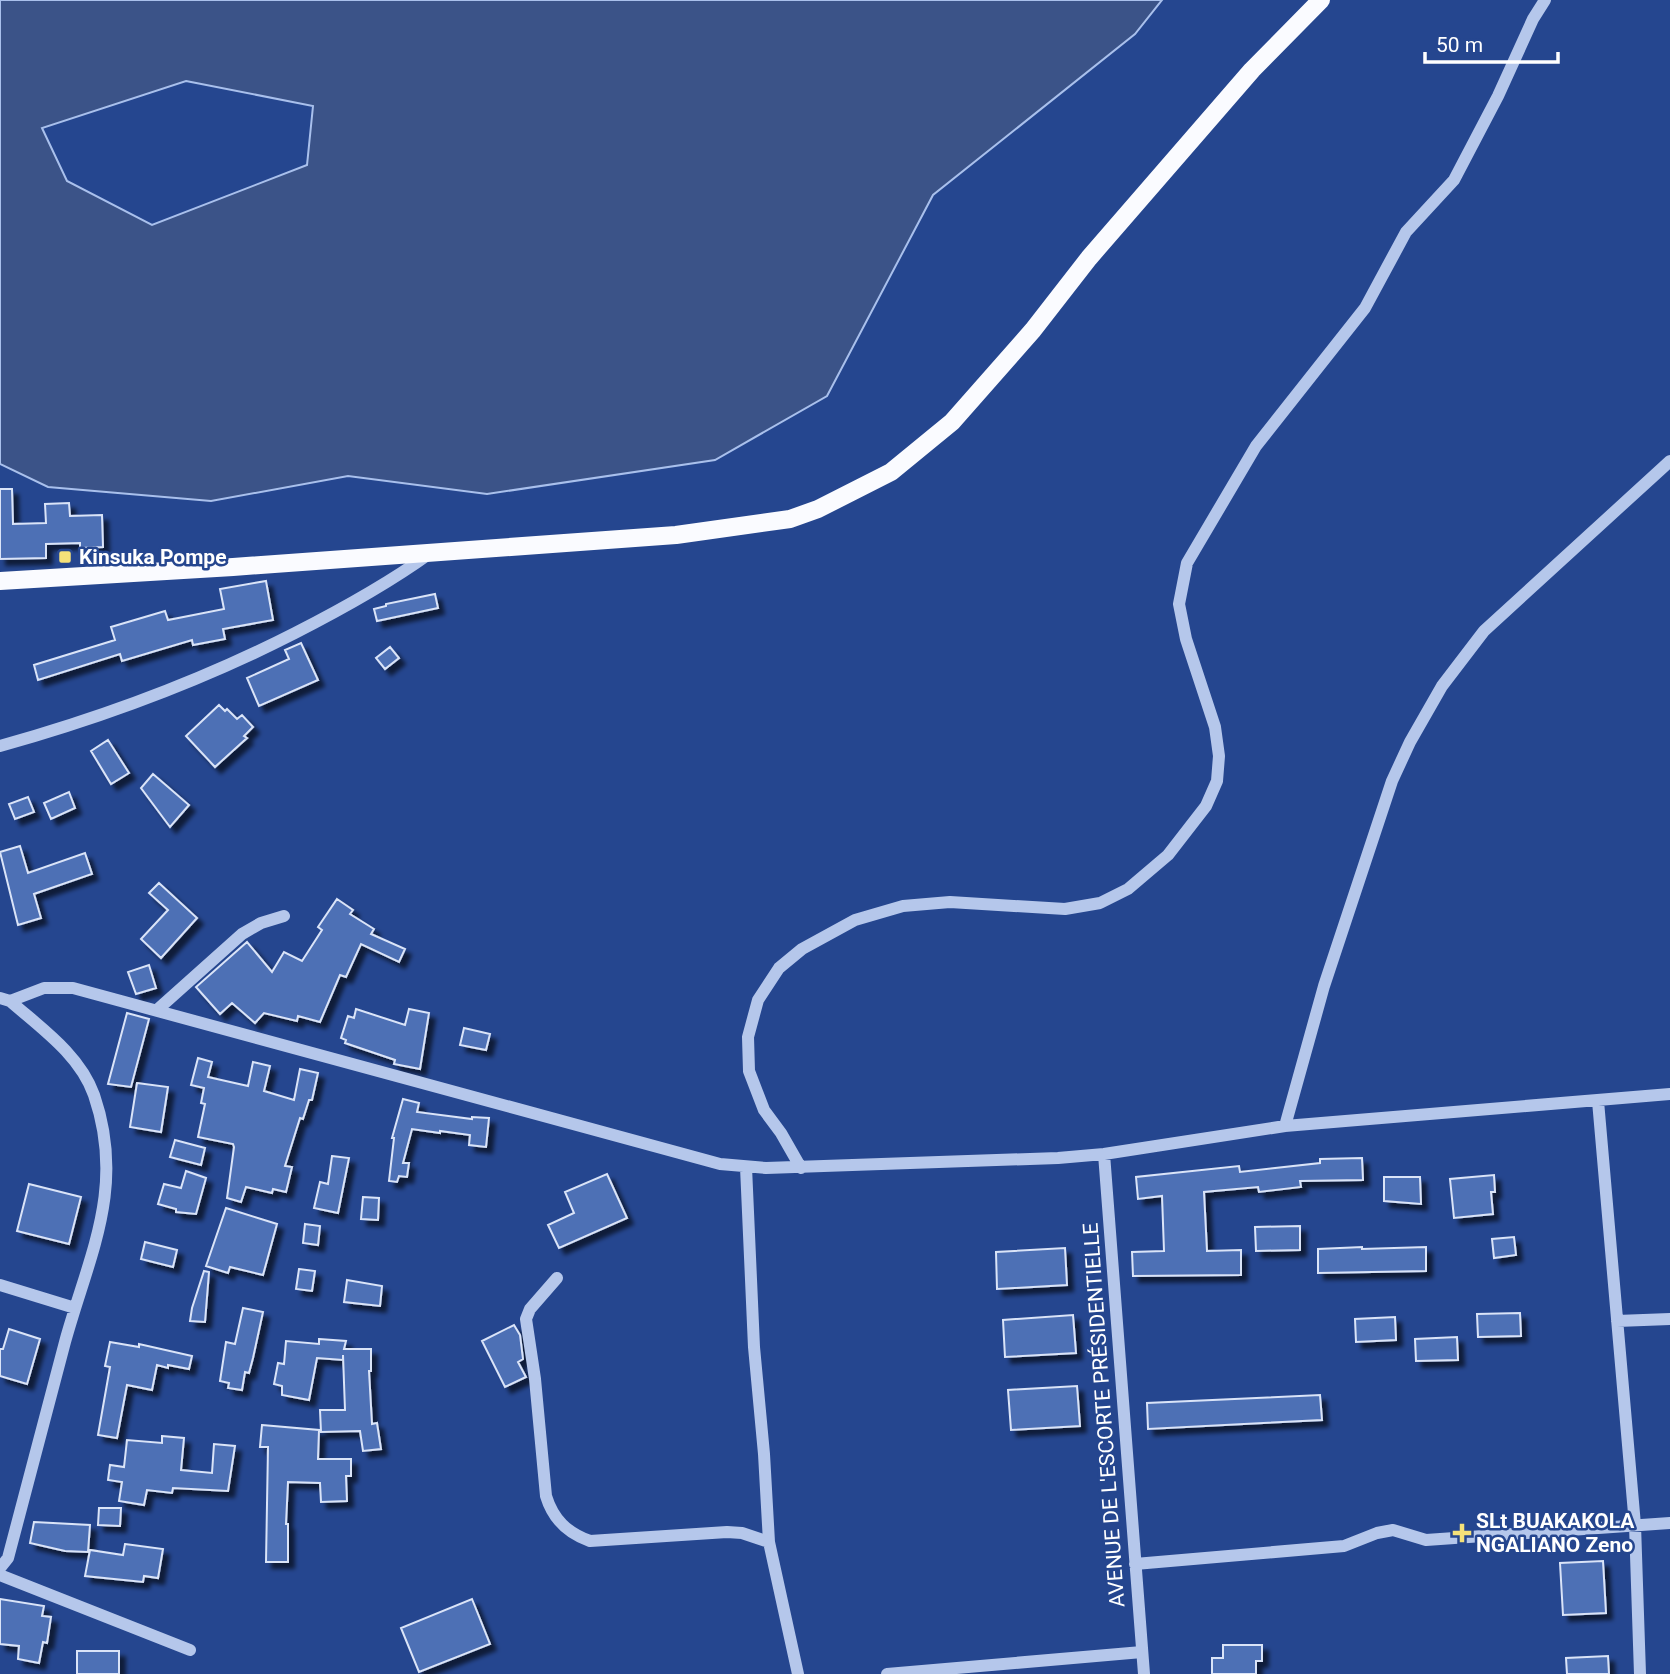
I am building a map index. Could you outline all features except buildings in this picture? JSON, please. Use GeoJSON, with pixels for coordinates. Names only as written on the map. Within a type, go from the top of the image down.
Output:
{"type":"FeatureCollection","features":[{"type":"Feature","properties":{"kind":"main road"},"geometry":{"type":"LineString","coordinates":[[0,581],[676,535],[790,519],[818,509],[891,472],[952,422],[1033,330],[1089,258],[1252,70],[1321,0]]}},
{"type":"Feature","properties":{"kind":"street"},"geometry":{"type":"LineString","coordinates":[[802,1168],[764,1110],[749,1071],[748,1037],[758,1000],[779,968],[802,948],[855,920],[903,906],[950,902],[1065,909],[1100,902],[1128,889],[1168,855],[1206,806],[1217,781],[1219,756],[1215,727],[1186,639],[1179,604],[1187,563],[1256,446],[1365,308],[1406,232],[1454,180],[1498,96],[1533,19],[1545,0]]}},
{"type":"Feature","properties":{"kind":"street"},"geometry":{"type":"LineString","coordinates":[[1284,1126],[1324,986],[1392,781],[1410,742],[1442,686],[1484,631],[1670,461]]}},
{"type":"Feature","properties":{"kind":"street"},"geometry":{"type":"LineString","coordinates":[[0,746],[70,726],[170,691],[242,659],[359,601],[397,578],[429,553]]}},
{"type":"Feature","properties":{"kind":"street"},"geometry":{"type":"LineString","coordinates":[[157,1010],[242,934],[261,923],[284,916]]}},
{"type":"Feature","properties":{"kind":"street"},"geometry":{"type":"LineString","coordinates":[[5,999],[44,988],[73,988],[720,1164],[746,1167],[802,1168],[839,1164],[1058,1158],[1104,1154],[1284,1126],[1670,1094]]}},
{"type":"Feature","properties":{"kind":"street"},"geometry":{"type":"LineString","coordinates":[[0,1568],[8,1558],[75,1308],[101,1225],[108,1172],[103,1130],[93,1093],[79,1067],[62,1048],[5,999]]}},
{"type":"Feature","properties":{"kind":"street"},"geometry":{"type":"LineString","coordinates":[[1598,1101],[1635,1525],[1640,1674]]}},
{"type":"Feature","properties":{"kind":"street","name":"AVENUE DE L'ESCORTE PRÉSIDENTIELLE"},"geometry":{"type":"LineString","coordinates":[[1104,1154],[1144,1674]]}},
{"type":"Feature","properties":{"kind":"street"},"geometry":{"type":"LineString","coordinates":[[746,1167],[754,1347],[769,1542],[798,1674]]}},
{"type":"Feature","properties":{"kind":"street"},"geometry":{"type":"LineString","coordinates":[[557,1278],[530,1309],[526,1328],[535,1379],[546,1496],[563,1527],[575,1536],[590,1541],[727,1532],[742,1533],[769,1542]]}},
{"type":"Feature","properties":{"kind":"street"},"geometry":{"type":"LineString","coordinates":[[0,1285],[75,1308]]}},
{"type":"Feature","properties":{"kind":"street"},"geometry":{"type":"LineString","coordinates":[[1617,1321],[1670,1319]]}},
{"type":"Feature","properties":{"kind":"street"},"geometry":{"type":"LineString","coordinates":[[1135,1564],[1344,1546],[1377,1533],[1394,1530],[1426,1540],[1670,1523]]}},
{"type":"Feature","properties":{"kind":"street"},"geometry":{"type":"LineString","coordinates":[[0,1575],[190,1650]]}},
{"type":"Feature","properties":{"kind":"street"},"geometry":{"type":"LineString","coordinates":[[887,1674],[953,1671],[1142,1653]]}},
{"type":"Feature","properties":{"kind":"water"},"geometry":{"type":"Polygon","coordinates":[[[0,0],[1162,0],[1135,34],[933,195],[827,396],[715,460],[487,494],[348,476],[211,501],[48,487],[0,464],[0,0]],[[186,81],[42,128],[67,181],[152,225],[307,165],[313,106],[186,81]]]}},
{"type":"Feature","properties":{"kind":"place","name":"Kinsuka Pompe"},"geometry":{"type":"Point","coordinates":[65,557]}},
{"type":"Feature","properties":{"kind":"place","name":"SLt BUAKAKOLA NGALIANO Zeno"},"geometry":{"type":"Point","coordinates":[1462,1533]}}]}
